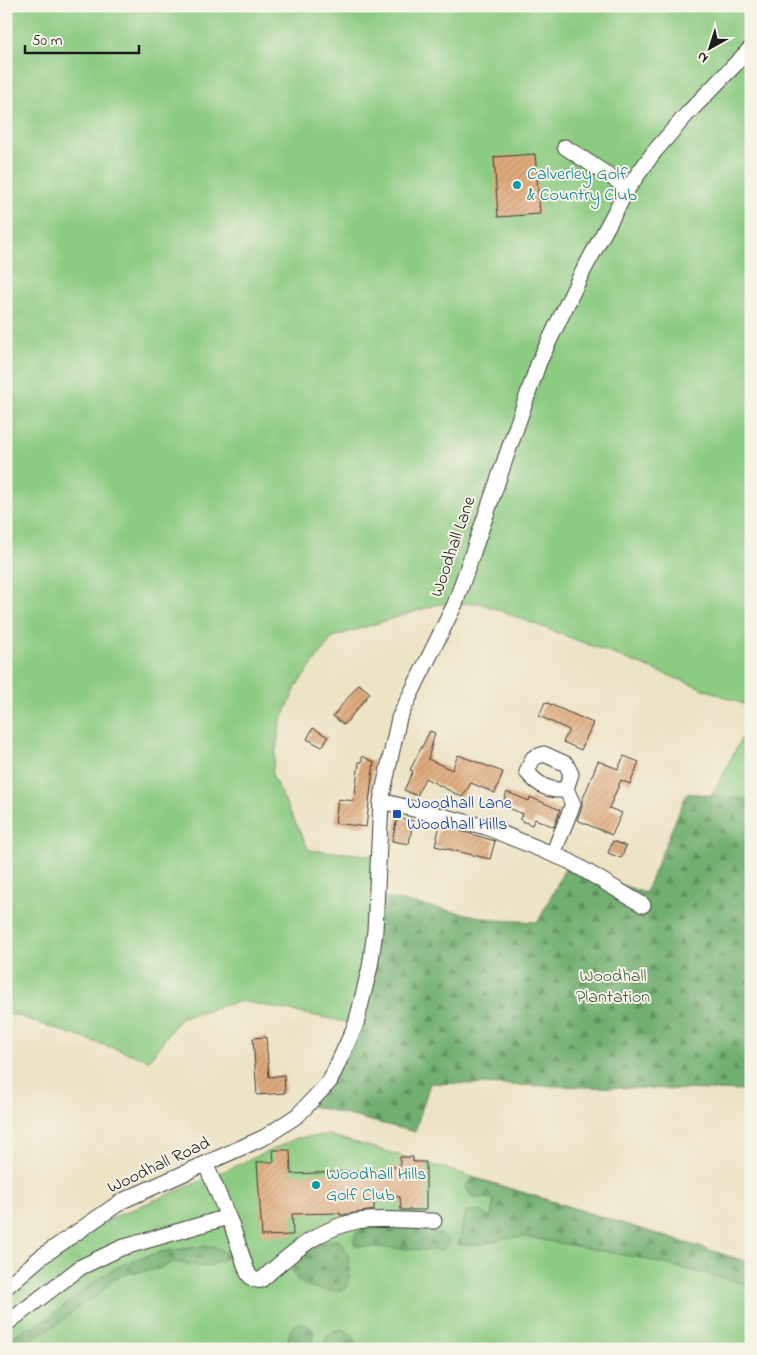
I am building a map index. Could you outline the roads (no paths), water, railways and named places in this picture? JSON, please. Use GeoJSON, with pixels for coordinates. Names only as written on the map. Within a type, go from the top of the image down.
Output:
{"type":"FeatureCollection","features":[{"type":"Feature","properties":{"kind":"street","name":"Woodhall Lane"},"geometry":{"type":"LineString","coordinates":[[308,1105],[330,1081],[339,1065],[356,1024],[370,967],[375,931],[381,801],[399,718],[455,604],[539,362],[580,277],[628,188],[654,152],[751,48]]}},
{"type":"Feature","properties":{"kind":"street"},"geometry":{"type":"LineString","coordinates":[[565,147],[628,188]]}},
{"type":"Feature","properties":{"kind":"street"},"geometry":{"type":"LineString","coordinates":[[553,854],[573,804],[566,789]]}},
{"type":"Feature","properties":{"kind":"street"},"geometry":{"type":"LineString","coordinates":[[381,801],[486,827],[569,860],[643,904]]}},
{"type":"Feature","properties":{"kind":"street","name":"Woodhall Road"},"geometry":{"type":"LineString","coordinates":[[6,1287],[41,1257],[122,1201],[265,1137],[298,1115],[308,1105]]}},
{"type":"Feature","properties":{"kind":"street"},"geometry":{"type":"LineString","coordinates":[[206,1165],[228,1217],[246,1271],[250,1278],[257,1281],[262,1280],[304,1242],[321,1233],[358,1220],[434,1221]]}},
{"type":"Feature","properties":{"kind":"street"},"geometry":{"type":"LineString","coordinates":[[6,1324],[81,1266],[121,1248],[228,1217]]}},
{"type":"Feature","properties":{"kind":"place","name":"Calverley Golf & Country Club"},"geometry":{"type":"Point","coordinates":[517,185]}},
{"type":"Feature","properties":{"kind":"place","name":"Woodhall Lane Woodhall Hills"},"geometry":{"type":"Point","coordinates":[397,814]}},
{"type":"Feature","properties":{"kind":"place","name":"Woodhall Hills Golf Club"},"geometry":{"type":"Point","coordinates":[316,1185]}},
{"type":"Feature","properties":{"kind":"park label","name":"Woodhall Plantation"},"geometry":{"type":"Point","coordinates":[613,988]}}]}
